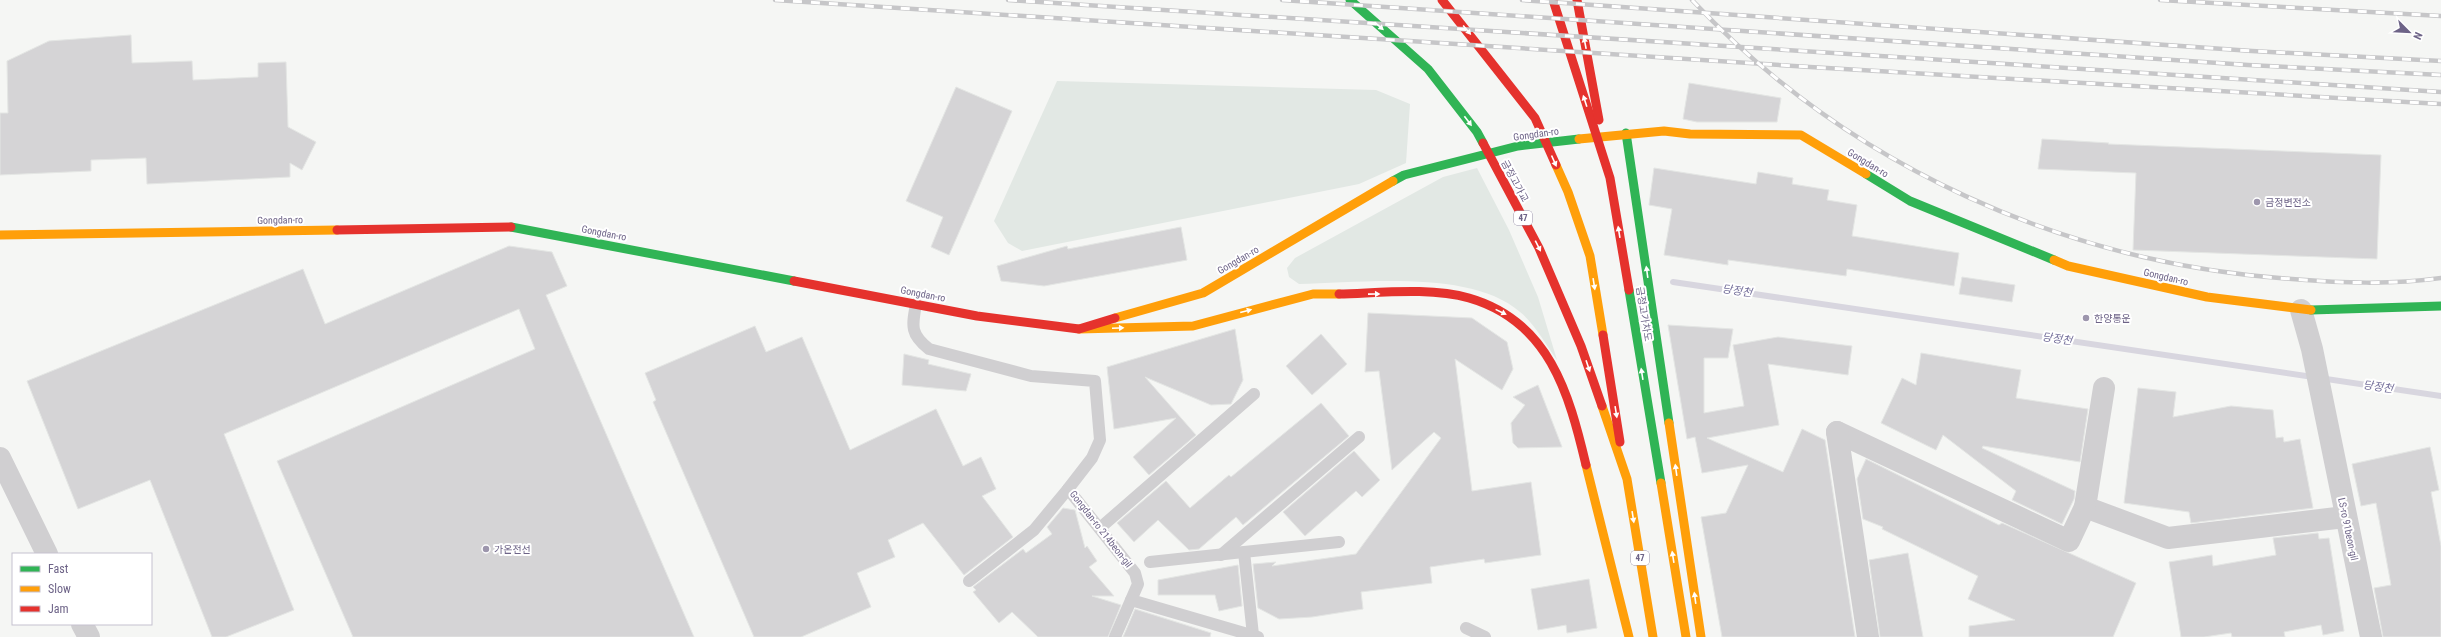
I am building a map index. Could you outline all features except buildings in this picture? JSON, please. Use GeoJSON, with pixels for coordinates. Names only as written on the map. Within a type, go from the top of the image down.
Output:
{"type":"FeatureCollection","features":[{"type":"Feature","properties":{"kind":"street","name":"금정고가교"},"geometry":{"type":"LineString","coordinates":[[1350,0],[1428,69],[1476,132],[1539,248],[1581,346],[1626,479]]}},
{"type":"Feature","properties":{"kind":"street"},"geometry":{"type":"LineString","coordinates":[[1442,0],[1535,118],[1568,192],[1590,256],[1626,479]]}},
{"type":"Feature","properties":{"kind":"street","name":"금정고가차도"},"geometry":{"type":"LineString","coordinates":[[1553,0],[1610,178],[1686,637]]}},
{"type":"Feature","properties":{"kind":"street"},"geometry":{"type":"LineString","coordinates":[[1577,0],[1610,178]]}},
{"type":"Feature","properties":{"kind":"street","name":"Gongdan-ro"},"geometry":{"type":"LineString","coordinates":[[0,235],[512,227],[977,316],[1079,329],[1203,293],[1404,175],[1518,146],[1626,133],[1664,131],[1690,134],[1801,135],[1910,201],[2068,266],[2207,297],[2301,310],[2441,306]]}},
{"type":"Feature","properties":{"kind":"street"},"geometry":{"type":"LineString","coordinates":[[1626,133],[1701,637]]}},
{"type":"Feature","properties":{"kind":"street"},"geometry":{"type":"LineString","coordinates":[[1079,329],[1193,326],[1313,294],[1430,293],[1469,298],[1505,313],[1532,334],[1558,372],[1577,427],[1628,637]]}},
{"type":"Feature","properties":{"kind":"street","name":"LS-ro 91beon-gil"},"geometry":{"type":"LineString","coordinates":[[2301,310],[2312,349],[2325,422],[2371,637]]}},
{"type":"Feature","properties":{"kind":"street"},"geometry":{"type":"LineString","coordinates":[[1868,637],[1837,432],[2069,541],[2085,507],[2104,388]]}},
{"type":"Feature","properties":{"kind":"street"},"geometry":{"type":"LineString","coordinates":[[0,458],[48,553]]}},
{"type":"Feature","properties":{"kind":"street","name":"47"},"geometry":{"type":"LineString","coordinates":[[1626,479],[1652,637]]}},
{"type":"Feature","properties":{"kind":"street"},"geometry":{"type":"LineString","coordinates":[[2085,507],[2168,538],[2345,518]]}},
{"type":"Feature","properties":{"kind":"street"},"geometry":{"type":"LineString","coordinates":[[83,625],[89,637]]}},
{"type":"Feature","properties":{"kind":"lane","name":"Gongdan-ro 214beon-gil"},"geometry":{"type":"LineString","coordinates":[[916,304],[912,327],[920,341],[929,349],[1031,376],[1095,381],[1100,440],[1092,458],[1068,489],[1135,573],[1138,584],[1115,637]]}},
{"type":"Feature","properties":{"kind":"lane"},"geometry":{"type":"LineString","coordinates":[[1100,528],[1254,394]]}},
{"type":"Feature","properties":{"kind":"lane"},"geometry":{"type":"LineString","coordinates":[[1221,555],[1359,437]]}},
{"type":"Feature","properties":{"kind":"lane"},"geometry":{"type":"LineString","coordinates":[[969,581],[1034,530],[1068,489]]}},
{"type":"Feature","properties":{"kind":"lane"},"geometry":{"type":"LineString","coordinates":[[1150,562],[1339,542]]}},
{"type":"Feature","properties":{"kind":"lane"},"geometry":{"type":"LineString","coordinates":[[1132,600],[1256,636],[1244,552]]}},
{"type":"Feature","properties":{"kind":"lane"},"geometry":{"type":"LineString","coordinates":[[1466,628],[1485,637]]}},
{"type":"Feature","properties":{"kind":"shaded area"},"geometry":{"type":"Polygon","coordinates":[[[1057,81],[1376,90],[1410,104],[1406,163],[1359,184],[1022,251],[1008,243],[994,221],[1057,81]]]}},
{"type":"Feature","properties":{"kind":"shaded area"},"geometry":{"type":"Polygon","coordinates":[[[1477,168],[1509,230],[1538,297],[1557,360],[1535,329],[1520,312],[1499,298],[1474,289],[1445,284],[1383,281],[1299,284],[1289,277],[1287,268],[1295,258],[1443,177],[1477,168]]]}},
{"type":"Feature","properties":{"kind":"waterway","name":"당정천"},"geometry":{"type":"LineString","coordinates":[[1673,282],[2441,396]]}},
{"type":"Feature","properties":{"kind":"railway"},"geometry":{"type":"LineString","coordinates":[[775,0],[1810,67],[2441,104]]}},
{"type":"Feature","properties":{"kind":"railway"},"geometry":{"type":"LineString","coordinates":[[1008,0],[2441,92]]}},
{"type":"Feature","properties":{"kind":"railway"},"geometry":{"type":"LineString","coordinates":[[1282,0],[2248,65],[2441,75]]}},
{"type":"Feature","properties":{"kind":"railway"},"geometry":{"type":"LineString","coordinates":[[1522,0],[2252,51],[2441,61]]}},
{"type":"Feature","properties":{"kind":"railway"},"geometry":{"type":"LineString","coordinates":[[1692,0],[1753,59],[1820,112],[1891,157],[1966,196],[2044,228],[2125,252],[2208,270],[2329,282],[2404,282],[2441,278]]}},
{"type":"Feature","properties":{"kind":"railway"},"geometry":{"type":"LineString","coordinates":[[2160,0],[2441,16]]}},
{"type":"Feature","properties":{"kind":"traffic: fast"},"geometry":{"type":"LineString","coordinates":[[1350,0],[1428,69],[1477,132],[1483,143]]}},
{"type":"Feature","properties":{"kind":"traffic: fast"},"geometry":{"type":"LineString","coordinates":[[1626,133],[1669,423]]}},
{"type":"Feature","properties":{"kind":"traffic: fast"},"geometry":{"type":"LineString","coordinates":[[1393,181],[1404,175],[1518,146],[1579,139]]}},
{"type":"Feature","properties":{"kind":"traffic: fast"},"geometry":{"type":"LineString","coordinates":[[1866,174],[1910,201],[2054,260]]}},
{"type":"Feature","properties":{"kind":"traffic: fast"},"geometry":{"type":"LineString","coordinates":[[511,227],[794,281]]}},
{"type":"Feature","properties":{"kind":"traffic: fast"},"geometry":{"type":"LineString","coordinates":[[1629,290],[1661,483]]}},
{"type":"Feature","properties":{"kind":"traffic: fast"},"geometry":{"type":"LineString","coordinates":[[2311,310],[2441,306]]}},
{"type":"Feature","properties":{"kind":"traffic: slow"},"geometry":{"type":"LineString","coordinates":[[1579,139],[1664,131],[1690,134],[1801,135],[1866,174]]}},
{"type":"Feature","properties":{"kind":"traffic: slow"},"geometry":{"type":"LineString","coordinates":[[1556,165],[1568,192],[1590,256],[1603,335]]}},
{"type":"Feature","properties":{"kind":"traffic: slow"},"geometry":{"type":"LineString","coordinates":[[1115,318],[1203,293],[1393,181]]}},
{"type":"Feature","properties":{"kind":"traffic: slow"},"geometry":{"type":"LineString","coordinates":[[0,235],[337,230]]}},
{"type":"Feature","properties":{"kind":"traffic: slow"},"geometry":{"type":"LineString","coordinates":[[2054,260],[2068,266],[2207,297],[2311,310]]}},
{"type":"Feature","properties":{"kind":"traffic: slow"},"geometry":{"type":"LineString","coordinates":[[1079,329],[1193,326],[1313,294],[1339,294]]}},
{"type":"Feature","properties":{"kind":"traffic: slow"},"geometry":{"type":"LineString","coordinates":[[1602,406],[1627,479],[1653,637]]}},
{"type":"Feature","properties":{"kind":"traffic: slow"},"geometry":{"type":"LineString","coordinates":[[1669,423],[1701,637]]}},
{"type":"Feature","properties":{"kind":"traffic: slow"},"geometry":{"type":"LineString","coordinates":[[1586,465],[1629,637]]}},
{"type":"Feature","properties":{"kind":"traffic: slow"},"geometry":{"type":"LineString","coordinates":[[1661,483],[1686,637]]}},
{"type":"Feature","properties":{"kind":"traffic: jam"},"geometry":{"type":"LineString","coordinates":[[1442,0],[1535,118],[1556,165]]}},
{"type":"Feature","properties":{"kind":"traffic: jam"},"geometry":{"type":"LineString","coordinates":[[1553,0],[1610,178],[1629,290]]}},
{"type":"Feature","properties":{"kind":"traffic: jam"},"geometry":{"type":"LineString","coordinates":[[1577,0],[1599,120]]}},
{"type":"Feature","properties":{"kind":"traffic: jam"},"geometry":{"type":"LineString","coordinates":[[1483,143],[1539,248],[1581,346],[1602,406]]}},
{"type":"Feature","properties":{"kind":"traffic: jam"},"geometry":{"type":"LineString","coordinates":[[337,230],[511,227]]}},
{"type":"Feature","properties":{"kind":"traffic: jam"},"geometry":{"type":"LineString","coordinates":[[794,281],[977,316],[1079,329],[1115,318]]}},
{"type":"Feature","properties":{"kind":"traffic: jam"},"geometry":{"type":"LineString","coordinates":[[1339,294],[1422,292],[1454,295],[1469,298],[1496,309],[1519,324],[1537,342],[1551,363],[1563,387],[1572,412],[1586,465]]}},
{"type":"Feature","properties":{"kind":"traffic: jam"},"geometry":{"type":"LineString","coordinates":[[1603,335],[1620,442]]}},
{"type":"Feature","properties":{"kind":"place","name":"금정변전소"},"geometry":{"type":"Point","coordinates":[2257,202]}},
{"type":"Feature","properties":{"kind":"place","name":"한양통운"},"geometry":{"type":"Point","coordinates":[2086,318]}},
{"type":"Feature","properties":{"kind":"place","name":"가온전선"},"geometry":{"type":"Point","coordinates":[486,549]}}]}
